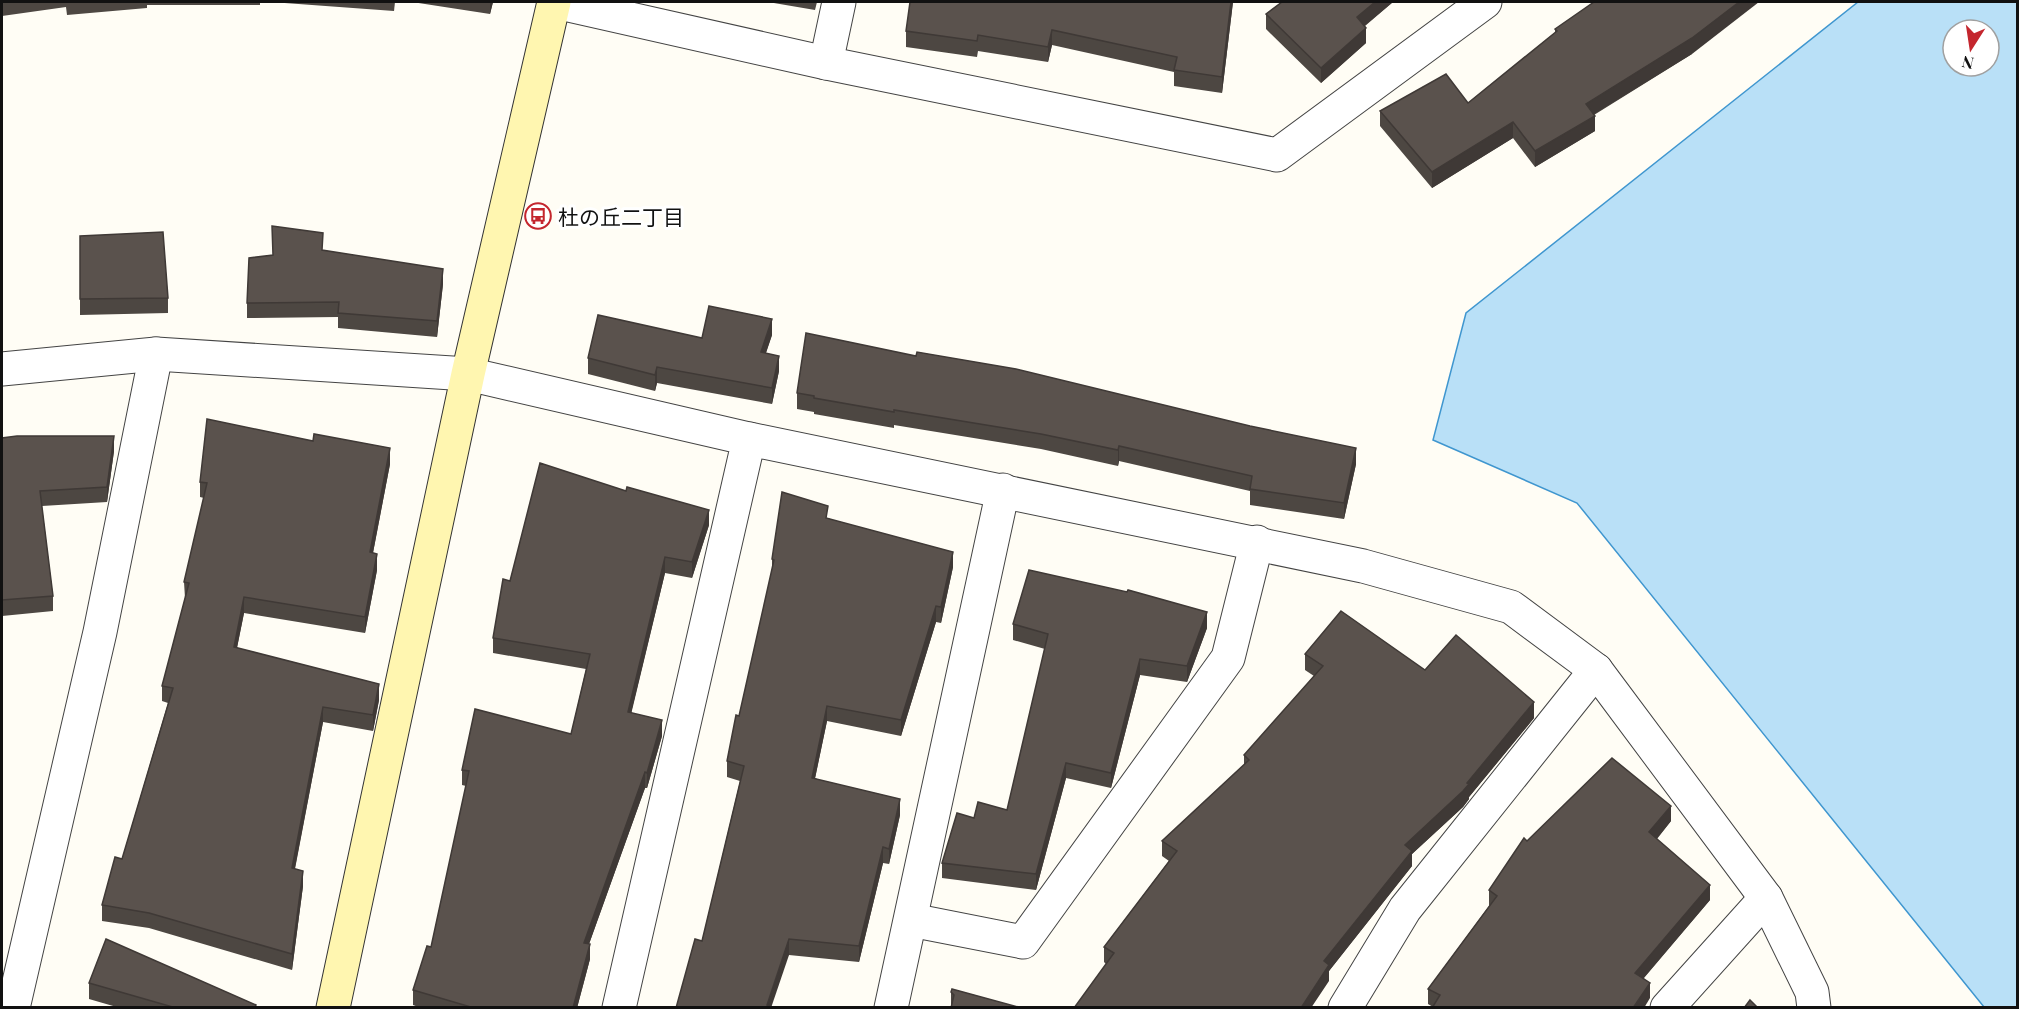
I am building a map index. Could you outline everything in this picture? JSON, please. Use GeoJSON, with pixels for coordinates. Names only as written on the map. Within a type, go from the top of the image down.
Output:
{"type":"FeatureCollection","features":[{"type":"Feature","properties":{"kind":"street"},"geometry":{"type":"LineString","coordinates":[[333,1008],[468,374],[554,2],[826,63],[1277,155],[1485,2]]}},
{"type":"Feature","properties":{"kind":"street"},"geometry":{"type":"LineString","coordinates":[[826,63],[839,2]]}},
{"type":"Feature","properties":{"kind":"street"},"geometry":{"type":"LineString","coordinates":[[13,1008],[102,626],[156,354]]}},
{"type":"Feature","properties":{"kind":"street"},"geometry":{"type":"LineString","coordinates":[[2,369],[156,354],[468,374],[749,439],[1257,542],[1363,566],[1511,607],[1596,670],[1766,898],[1812,992],[1814,1008]]}},
{"type":"Feature","properties":{"kind":"street"},"geometry":{"type":"LineString","coordinates":[[619,1008],[749,439]]}},
{"type":"Feature","properties":{"kind":"street"},"geometry":{"type":"LineString","coordinates":[[891,1008],[1003,490]]}},
{"type":"Feature","properties":{"kind":"street"},"geometry":{"type":"LineString","coordinates":[[911,920],[1023,942],[1228,658],[1257,542]]}},
{"type":"Feature","properties":{"kind":"street"},"geometry":{"type":"LineString","coordinates":[[1345,1008],[1406,909],[1596,670]]}},
{"type":"Feature","properties":{"kind":"street"},"geometry":{"type":"LineString","coordinates":[[1667,1008],[1766,898]]}},
{"type":"Feature","properties":{"kind":"water"},"geometry":{"type":"Polygon","coordinates":[[[1858,2],[2017,2],[2017,1007],[1984,1007],[1577,503],[1433,440],[1466,313],[1858,2]]]}},
{"type":"Feature","properties":{"kind":"building"},"geometry":{"type":"Polygon","coordinates":[[[910,2],[1231,2],[1222,77],[1174,70],[1177,57],[1052,30],[1048,47],[978,35],[977,41],[906,31],[910,2]]]}},
{"type":"Feature","properties":{"kind":"building"},"geometry":{"type":"Polygon","coordinates":[[[1282,2],[1375,2],[1357,17],[1366,28],[1321,68],[1266,14],[1282,2]]]}},
{"type":"Feature","properties":{"kind":"building"},"geometry":{"type":"Polygon","coordinates":[[[1594,2],[1739,2],[1692,38],[1586,104],[1595,116],[1535,151],[1513,122],[1432,172],[1380,111],[1446,74],[1468,103],[1557,31],[1555,29],[1594,2]]]}},
{"type":"Feature","properties":{"kind":"building"},"geometry":{"type":"Polygon","coordinates":[[[272,226],[323,233],[322,250],[443,269],[437,321],[338,313],[339,302],[247,303],[249,258],[273,255],[272,226]]]}},
{"type":"Feature","properties":{"kind":"building"},"geometry":{"type":"Polygon","coordinates":[[[163,232],[168,298],[80,299],[80,236],[163,232]]]}},
{"type":"Feature","properties":{"kind":"building"},"geometry":{"type":"Polygon","coordinates":[[[709,306],[772,319],[761,352],[779,356],[772,388],[657,367],[655,375],[588,358],[598,315],[702,338],[709,306]]]}},
{"type":"Feature","properties":{"kind":"building"},"geometry":{"type":"Polygon","coordinates":[[[806,333],[916,356],[917,352],[1016,369],[1250,426],[1356,448],[1344,503],[1250,489],[1252,476],[1119,446],[1118,450],[1041,434],[894,410],[894,412],[797,393],[806,333]]]}},
{"type":"Feature","properties":{"kind":"building"},"geometry":{"type":"Polygon","coordinates":[[[207,419],[313,441],[314,434],[390,448],[370,552],[377,554],[365,617],[244,597],[234,647],[379,684],[373,715],[323,707],[292,868],[303,871],[292,954],[149,913],[102,905],[115,857],[122,859],[173,688],[162,686],[189,583],[184,582],[207,483],[200,482],[207,419]]]}},
{"type":"Feature","properties":{"kind":"building"},"geometry":{"type":"Polygon","coordinates":[[[114,436],[107,487],[40,491],[53,596],[2,600],[2,438],[114,436]]]}},
{"type":"Feature","properties":{"kind":"building"},"geometry":{"type":"Polygon","coordinates":[[[540,463],[626,491],[627,487],[709,510],[692,562],[665,557],[628,712],[662,720],[647,773],[645,772],[584,943],[590,944],[573,1008],[474,1008],[413,990],[427,946],[431,947],[469,771],[462,770],[475,709],[571,734],[590,654],[493,638],[503,579],[510,581],[540,463]]]}},
{"type":"Feature","properties":{"kind":"building"},"geometry":{"type":"Polygon","coordinates":[[[782,492],[828,506],[826,518],[953,552],[941,607],[936,606],[901,720],[827,706],[812,778],[900,799],[889,849],[883,847],[859,946],[789,939],[767,1005],[775,1008],[676,1008],[695,939],[702,941],[744,766],[727,761],[774,560],[772,559],[782,492]]]}},
{"type":"Feature","properties":{"kind":"building"},"geometry":{"type":"Polygon","coordinates":[[[1029,570],[1127,592],[1128,590],[1207,612],[1187,666],[1140,659],[1111,773],[1066,763],[1036,874],[942,863],[957,813],[974,818],[978,802],[1007,810],[1048,634],[1013,624],[1029,570]]]}},
{"type":"Feature","properties":{"kind":"building"},"geometry":{"type":"Polygon","coordinates":[[[1341,611],[1425,670],[1456,635],[1534,702],[1467,783],[1469,784],[1463,791],[1405,845],[1412,851],[1324,961],[1329,965],[1301,1008],[1074,1008],[1114,953],[1104,947],[1177,851],[1162,841],[1249,760],[1244,755],[1323,666],[1305,654],[1341,611]]]}},
{"type":"Feature","properties":{"kind":"building"},"geometry":{"type":"Polygon","coordinates":[[[1612,758],[1671,806],[1649,832],[1710,885],[1635,973],[1650,983],[1633,1008],[1432,1008],[1440,995],[1428,989],[1497,896],[1489,890],[1524,838],[1527,841],[1612,758]]]}},
{"type":"Feature","properties":{"kind":"building"},"geometry":{"type":"Polygon","coordinates":[[[106,939],[256,1005],[255,1008],[176,1008],[89,983],[106,939]]]}},
{"type":"Feature","properties":{"kind":"building"},"geometry":{"type":"Polygon","coordinates":[[[952,989],[1022,1008],[951,1008],[954,995],[951,992],[952,989]]]}},
{"type":"Feature","properties":{"kind":"building"},"geometry":{"type":"Polygon","coordinates":[[[1750,1000],[1758,1008],[1744,1008],[1750,1000]]]}},
{"type":"Feature","properties":{"kind":"place","name":"杜の丘二丁目"},"geometry":{"type":"Point","coordinates":[538,216]}}]}
